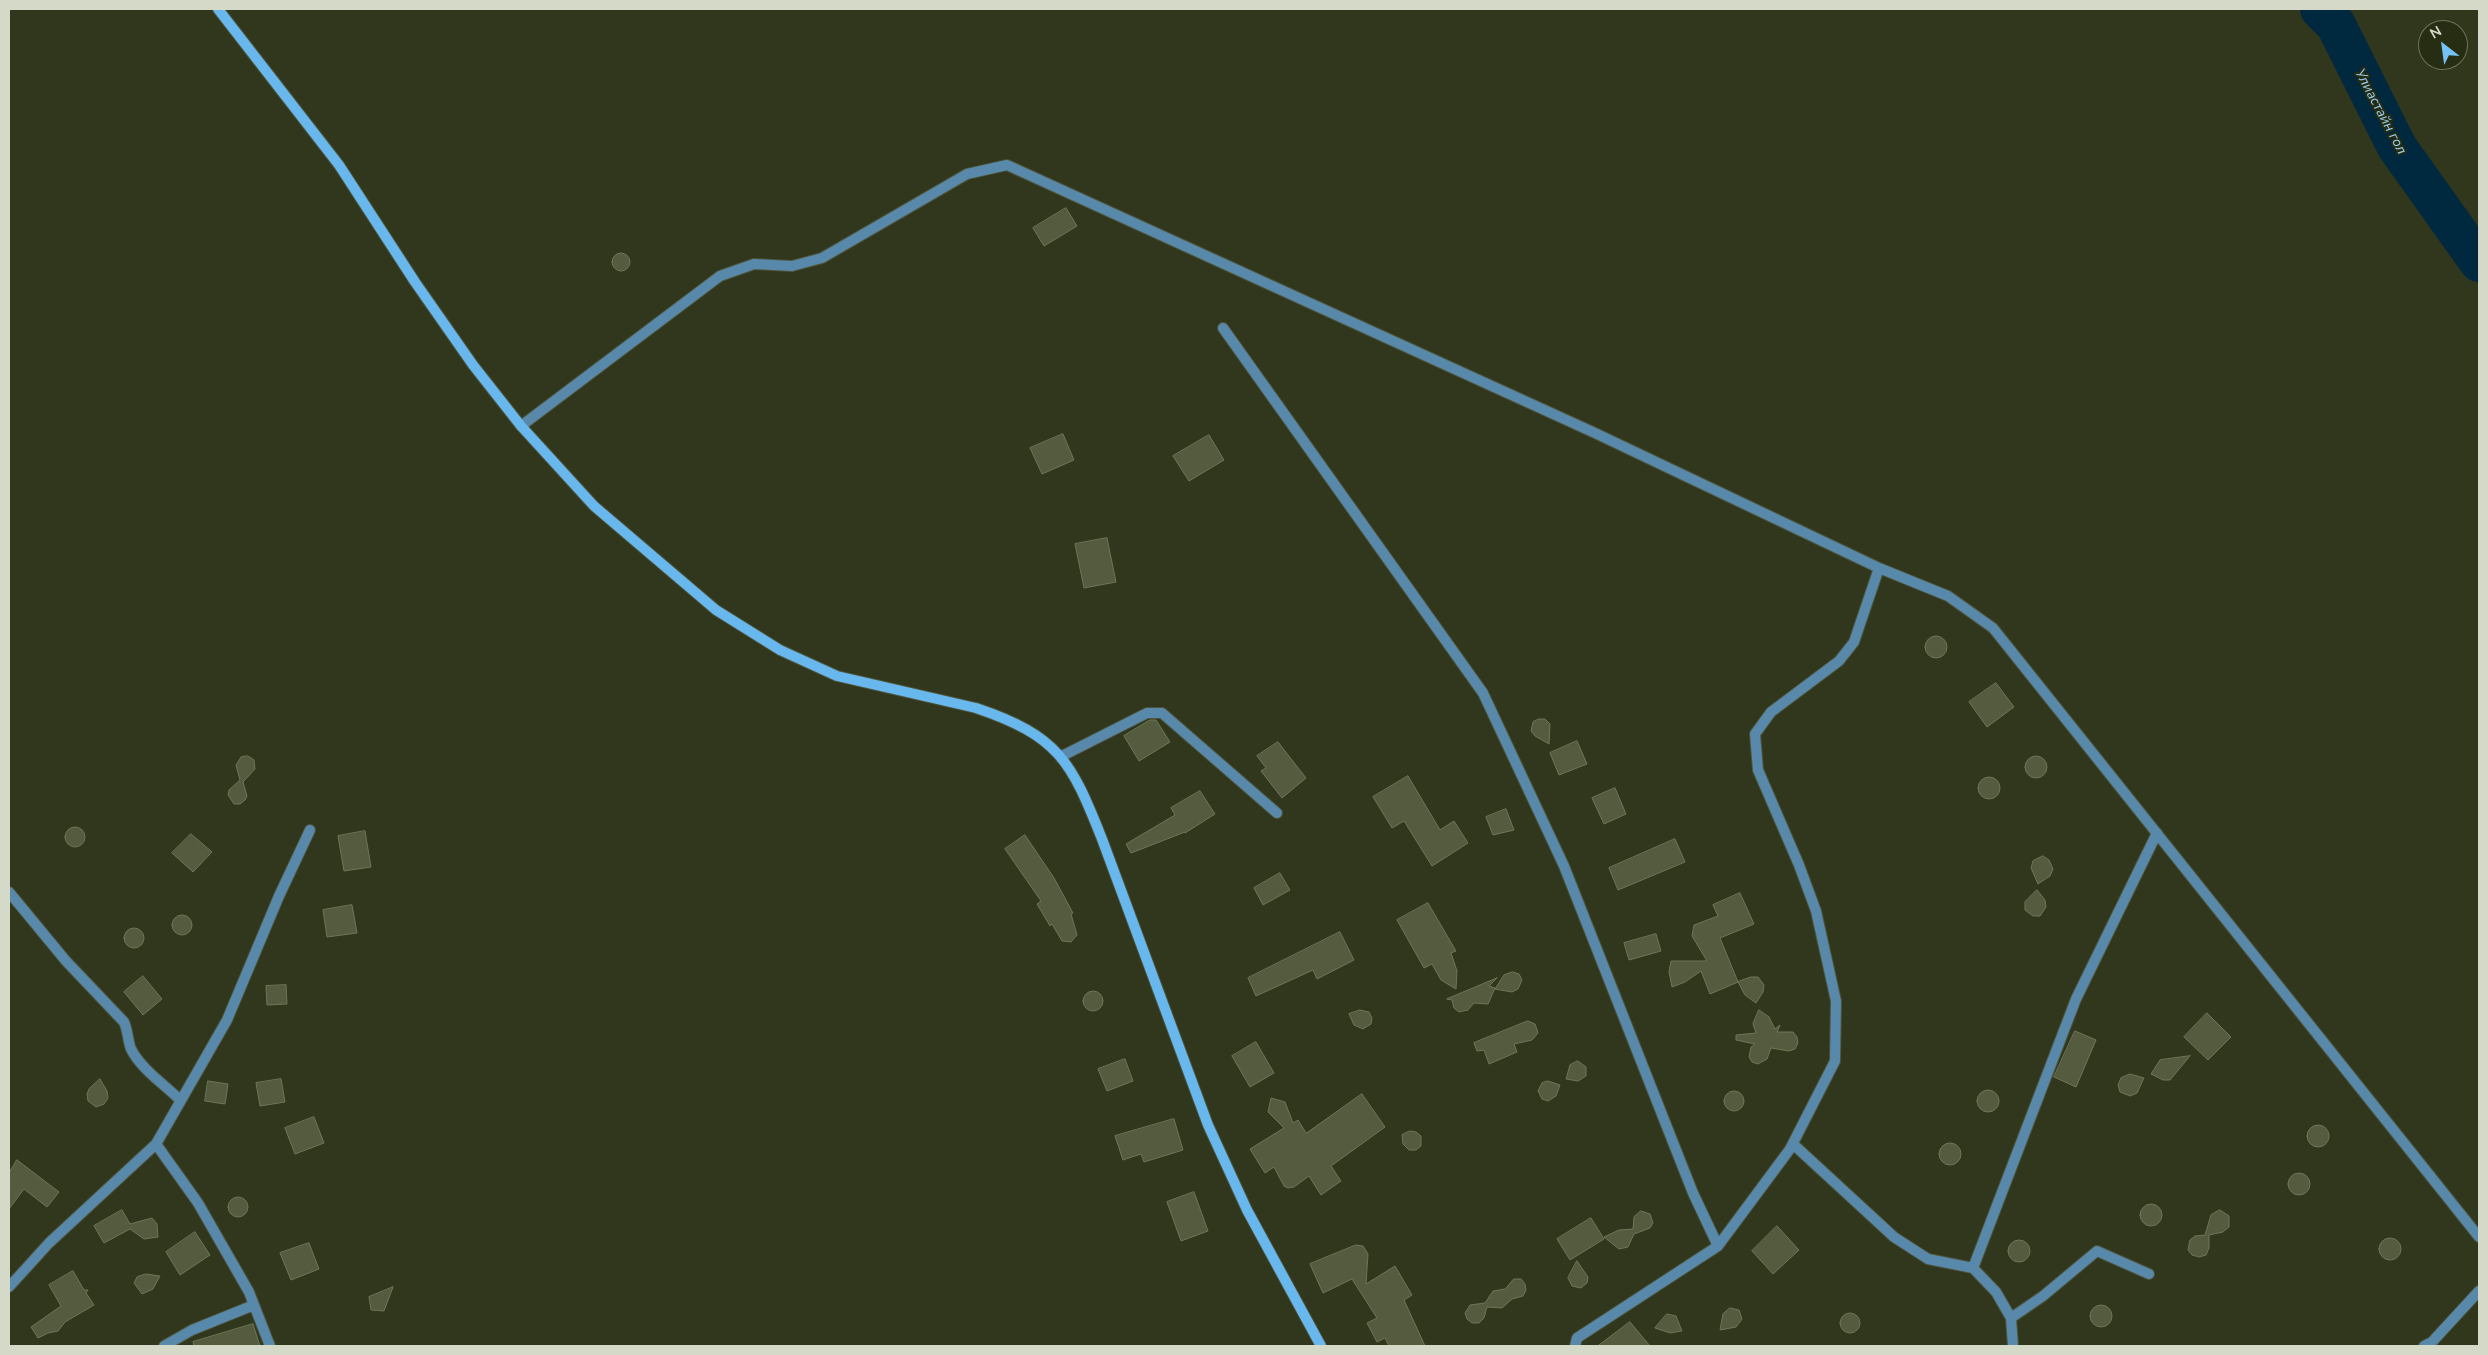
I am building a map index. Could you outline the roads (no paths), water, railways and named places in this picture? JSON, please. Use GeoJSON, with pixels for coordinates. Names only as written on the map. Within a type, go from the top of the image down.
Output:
{"type":"FeatureCollection","features":[{"type":"Feature","properties":{"kind":"street"},"geometry":{"type":"LineString","coordinates":[[218,9],[328,150],[462,350],[521,426],[594,506],[676,578],[749,633],[807,664],[837,676],[976,708],[998,715],[1043,739],[1062,756],[1084,794],[1102,839],[1208,1125],[1247,1210],[1322,1346]]}},
{"type":"Feature","properties":{"kind":"street"},"geometry":{"type":"LineString","coordinates":[[521,426],[720,276],[754,264],[792,266],[822,258],[967,174],[1007,165],[1595,433],[1879,568],[1948,596],[1993,628],[2479,1237]]}},
{"type":"Feature","properties":{"kind":"street"},"geometry":{"type":"LineString","coordinates":[[1223,328],[1483,693],[1564,866],[1694,1193],[1718,1246]]}},
{"type":"Feature","properties":{"kind":"street"},"geometry":{"type":"LineString","coordinates":[[1575,1346],[1577,1338],[1718,1246],[1793,1144],[1835,1061],[1836,1001],[1816,910],[1799,865],[1758,770],[1756,734],[1771,712],[1839,661],[1854,642],[1879,568]]}},
{"type":"Feature","properties":{"kind":"street"},"geometry":{"type":"LineString","coordinates":[[1062,756],[1147,714],[1162,713],[1277,813]]}},
{"type":"Feature","properties":{"kind":"street"},"geometry":{"type":"LineString","coordinates":[[9,1287],[49,1243],[156,1144],[227,1020],[278,896],[310,830]]}},
{"type":"Feature","properties":{"kind":"street"},"geometry":{"type":"LineString","coordinates":[[1974,1268],[2076,999],[2157,833]]}},
{"type":"Feature","properties":{"kind":"street"},"geometry":{"type":"LineString","coordinates":[[9,892],[66,961],[124,1022],[130,1035],[130,1047],[140,1060],[180,1100]]}},
{"type":"Feature","properties":{"kind":"street"},"geometry":{"type":"LineString","coordinates":[[156,1144],[198,1203],[254,1305],[270,1346]]}},
{"type":"Feature","properties":{"kind":"street"},"geometry":{"type":"LineString","coordinates":[[1793,1144],[1894,1237],[1928,1259],[1974,1268],[1996,1292],[2011,1318],[2013,1346]]}},
{"type":"Feature","properties":{"kind":"street"},"geometry":{"type":"LineString","coordinates":[[2011,1318],[2043,1296],[2097,1251],[2149,1274]]}},
{"type":"Feature","properties":{"kind":"street"},"geometry":{"type":"LineString","coordinates":[[2424,1346],[2432,1342],[2479,1291]]}},
{"type":"Feature","properties":{"kind":"street"},"geometry":{"type":"LineString","coordinates":[[164,1346],[192,1330],[254,1305]]}},
{"type":"Feature","properties":{"kind":"waterway","name":"Улиастайн гол"},"geometry":{"type":"LineString","coordinates":[[2320,9],[2336,25],[2397,147],[2479,262]]}}]}
